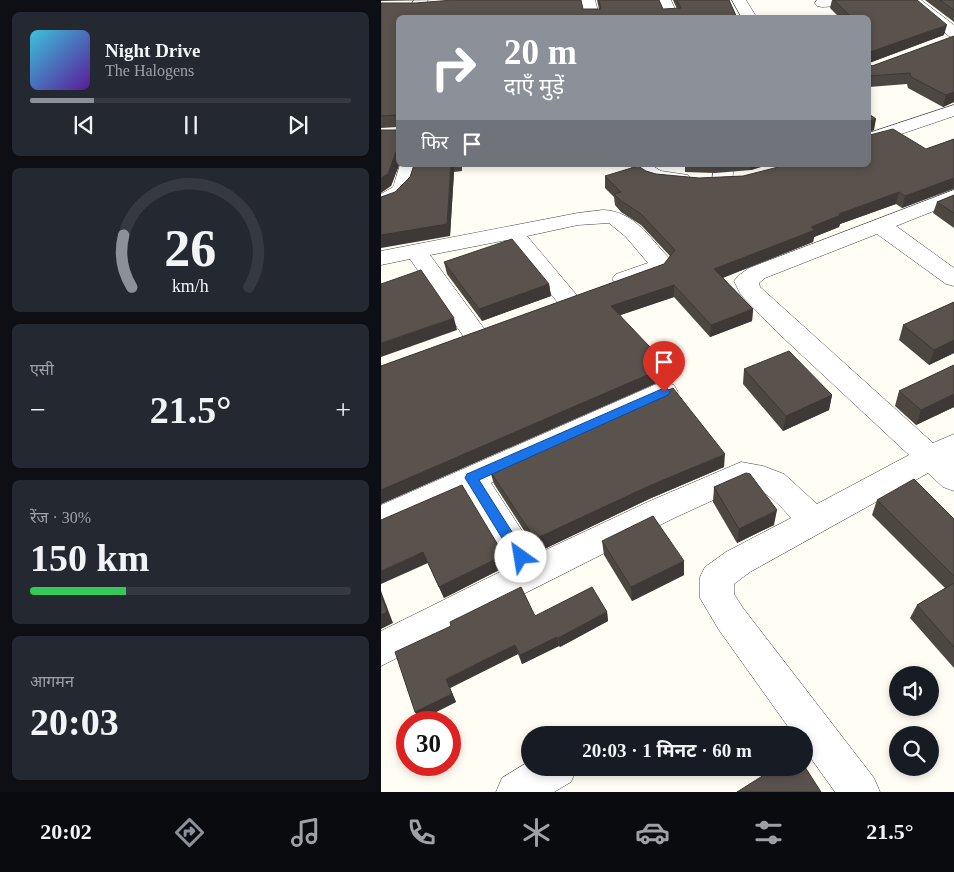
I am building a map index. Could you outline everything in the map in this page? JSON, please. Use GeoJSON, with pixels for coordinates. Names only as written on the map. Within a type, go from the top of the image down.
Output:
{"type":"FeatureCollection","features":[{"type":"Feature","properties":{"kind":"street"},"geometry":{"type":"LineString","coordinates":[[588,0],[592,15]]}},
{"type":"Feature","properties":{"kind":"street"},"geometry":{"type":"LineString","coordinates":[[663,0],[670,15]]}},
{"type":"Feature","properties":{"kind":"street"},"geometry":{"type":"LineString","coordinates":[[739,0],[748,15]]}},
{"type":"Feature","properties":{"kind":"street"},"geometry":{"type":"LineString","coordinates":[[821,2],[874,0]]}},
{"type":"Feature","properties":{"kind":"street"},"geometry":{"type":"LineString","coordinates":[[912,0],[951,38]]}},
{"type":"Feature","properties":{"kind":"street"},"geometry":{"type":"LineString","coordinates":[[821,2],[832,15]]}},
{"type":"Feature","properties":{"kind":"street"},"geometry":{"type":"LineString","coordinates":[[399,7],[419,8],[437,5]]}},
{"type":"Feature","properties":{"kind":"street"},"geometry":{"type":"LineString","coordinates":[[871,138],[954,110]]}},
{"type":"Feature","properties":{"kind":"street"},"geometry":{"type":"LineString","coordinates":[[381,204],[402,190],[409,167]]}},
{"type":"Feature","properties":{"kind":"street"},"geometry":{"type":"LineString","coordinates":[[642,167],[647,172],[660,178],[723,173],[743,180]]}},
{"type":"Feature","properties":{"kind":"street"},"geometry":{"type":"LineString","coordinates":[[954,196],[757,273],[746,281],[749,290],[780,320],[942,452],[954,479]]}},
{"type":"Feature","properties":{"kind":"street"},"geometry":{"type":"LineString","coordinates":[[381,258],[578,219],[604,217],[617,219],[628,227],[661,263],[655,268],[577,296],[513,233]]}},
{"type":"Feature","properties":{"kind":"street"},"geometry":{"type":"LineString","coordinates":[[881,226],[954,279]]}},
{"type":"Feature","properties":{"kind":"street"},"geometry":{"type":"LineString","coordinates":[[416,252],[476,334]]}},
{"type":"Feature","properties":{"kind":"street"},"geometry":{"type":"LineString","coordinates":[[381,519],[664,392]]}},
{"type":"Feature","properties":{"kind":"street"},"geometry":{"type":"LineString","coordinates":[[860,792],[717,598],[717,577],[738,562],[942,452]]}},
{"type":"Feature","properties":{"kind":"street"},"geometry":{"type":"LineString","coordinates":[[381,649],[531,573],[661,510],[741,474],[752,474],[770,480],[785,491],[814,521]]}},
{"type":"Feature","properties":{"kind":"street"},"geometry":{"type":"LineString","coordinates":[[472,478],[531,573]]}},
{"type":"Feature","properties":{"kind":"street"},"geometry":{"type":"LineString","coordinates":[[516,792],[543,776]]}},
{"type":"Feature","properties":{"kind":"building"},"geometry":{"type":"Polygon","coordinates":[[[453,0],[581,0],[583,9],[601,9],[599,0],[659,0],[663,9],[681,8],[677,0],[729,0],[736,15],[396,15],[396,115],[381,116],[381,3],[453,0]]]}},
{"type":"Feature","properties":{"kind":"building"},"geometry":{"type":"Polygon","coordinates":[[[834,0],[917,0],[947,25],[871,52],[871,15],[849,15],[834,0]]]}},
{"type":"Feature","properties":{"kind":"building"},"geometry":{"type":"Polygon","coordinates":[[[940,0],[954,0],[954,10],[940,0]]]}},
{"type":"Feature","properties":{"kind":"building"},"geometry":{"type":"Polygon","coordinates":[[[954,36],[954,92],[946,95],[911,77],[910,73],[871,76],[871,65],[954,36]]]}},
{"type":"Feature","properties":{"kind":"building"},"geometry":{"type":"Polygon","coordinates":[[[893,129],[926,149],[954,139],[954,178],[905,196],[899,192],[839,214],[841,215],[811,227],[815,230],[714,269],[753,309],[711,325],[674,285],[611,306],[668,366],[381,490],[381,366],[664,264],[675,250],[641,214],[614,194],[621,192],[605,176],[640,167],[656,174],[699,178],[743,176],[778,167],[871,167],[871,135],[893,129]]]}},
{"type":"Feature","properties":{"kind":"building"},"geometry":{"type":"Polygon","coordinates":[[[381,130],[396,130],[396,152],[388,174],[381,178],[381,130]]]}},
{"type":"Feature","properties":{"kind":"building"},"geometry":{"type":"Polygon","coordinates":[[[413,167],[451,167],[447,224],[381,235],[381,197],[395,192],[410,177],[413,167]]]}},
{"type":"Feature","properties":{"kind":"building"},"geometry":{"type":"Polygon","coordinates":[[[954,195],[954,213],[937,202],[954,195]]]}},
{"type":"Feature","properties":{"kind":"building"},"geometry":{"type":"Polygon","coordinates":[[[512,239],[549,284],[479,309],[444,262],[512,239]]]}},
{"type":"Feature","properties":{"kind":"building"},"geometry":{"type":"Polygon","coordinates":[[[421,270],[454,318],[381,343],[381,284],[421,270]]]}},
{"type":"Feature","properties":{"kind":"building"},"geometry":{"type":"Polygon","coordinates":[[[954,302],[954,340],[934,350],[903,325],[954,302]]]}},
{"type":"Feature","properties":{"kind":"building"},"geometry":{"type":"Polygon","coordinates":[[[789,351],[832,395],[786,416],[744,369],[789,351]]]}},
{"type":"Feature","properties":{"kind":"building"},"geometry":{"type":"Polygon","coordinates":[[[954,365],[954,394],[921,410],[899,391],[954,365]]]}},
{"type":"Feature","properties":{"kind":"building"},"geometry":{"type":"Polygon","coordinates":[[[673,388],[725,454],[649,486],[535,539],[490,471],[673,388]]]}},
{"type":"Feature","properties":{"kind":"building"},"geometry":{"type":"Polygon","coordinates":[[[746,473],[750,474],[777,510],[739,529],[714,487],[746,473]]]}},
{"type":"Feature","properties":{"kind":"building"},"geometry":{"type":"Polygon","coordinates":[[[914,479],[954,519],[954,576],[877,500],[914,479]]]}},
{"type":"Feature","properties":{"kind":"building"},"geometry":{"type":"Polygon","coordinates":[[[462,485],[504,555],[439,587],[423,552],[381,571],[381,520],[462,485]]]}},
{"type":"Feature","properties":{"kind":"building"},"geometry":{"type":"Polygon","coordinates":[[[653,516],[684,561],[631,587],[602,541],[653,516]]]}},
{"type":"Feature","properties":{"kind":"building"},"geometry":{"type":"Polygon","coordinates":[[[954,583],[954,647],[917,605],[954,583]]]}},
{"type":"Feature","properties":{"kind":"building"},"geometry":{"type":"Polygon","coordinates":[[[521,587],[535,616],[592,587],[607,612],[558,638],[520,655],[515,645],[446,679],[452,694],[415,711],[395,652],[451,626],[450,622],[521,587]]]}},
{"type":"Feature","properties":{"kind":"building"},"geometry":{"type":"Polygon","coordinates":[[[381,595],[387,612],[381,615],[381,595]]]}},
{"type":"Feature","properties":{"kind":"building"},"geometry":{"type":"Polygon","coordinates":[[[762,776],[811,776],[821,792],[737,792],[762,776]]]}},
{"type":"Feature","properties":{"kind":"route"},"geometry":{"type":"LineString","coordinates":[[521,557],[472,478],[664,392]]}}]}
